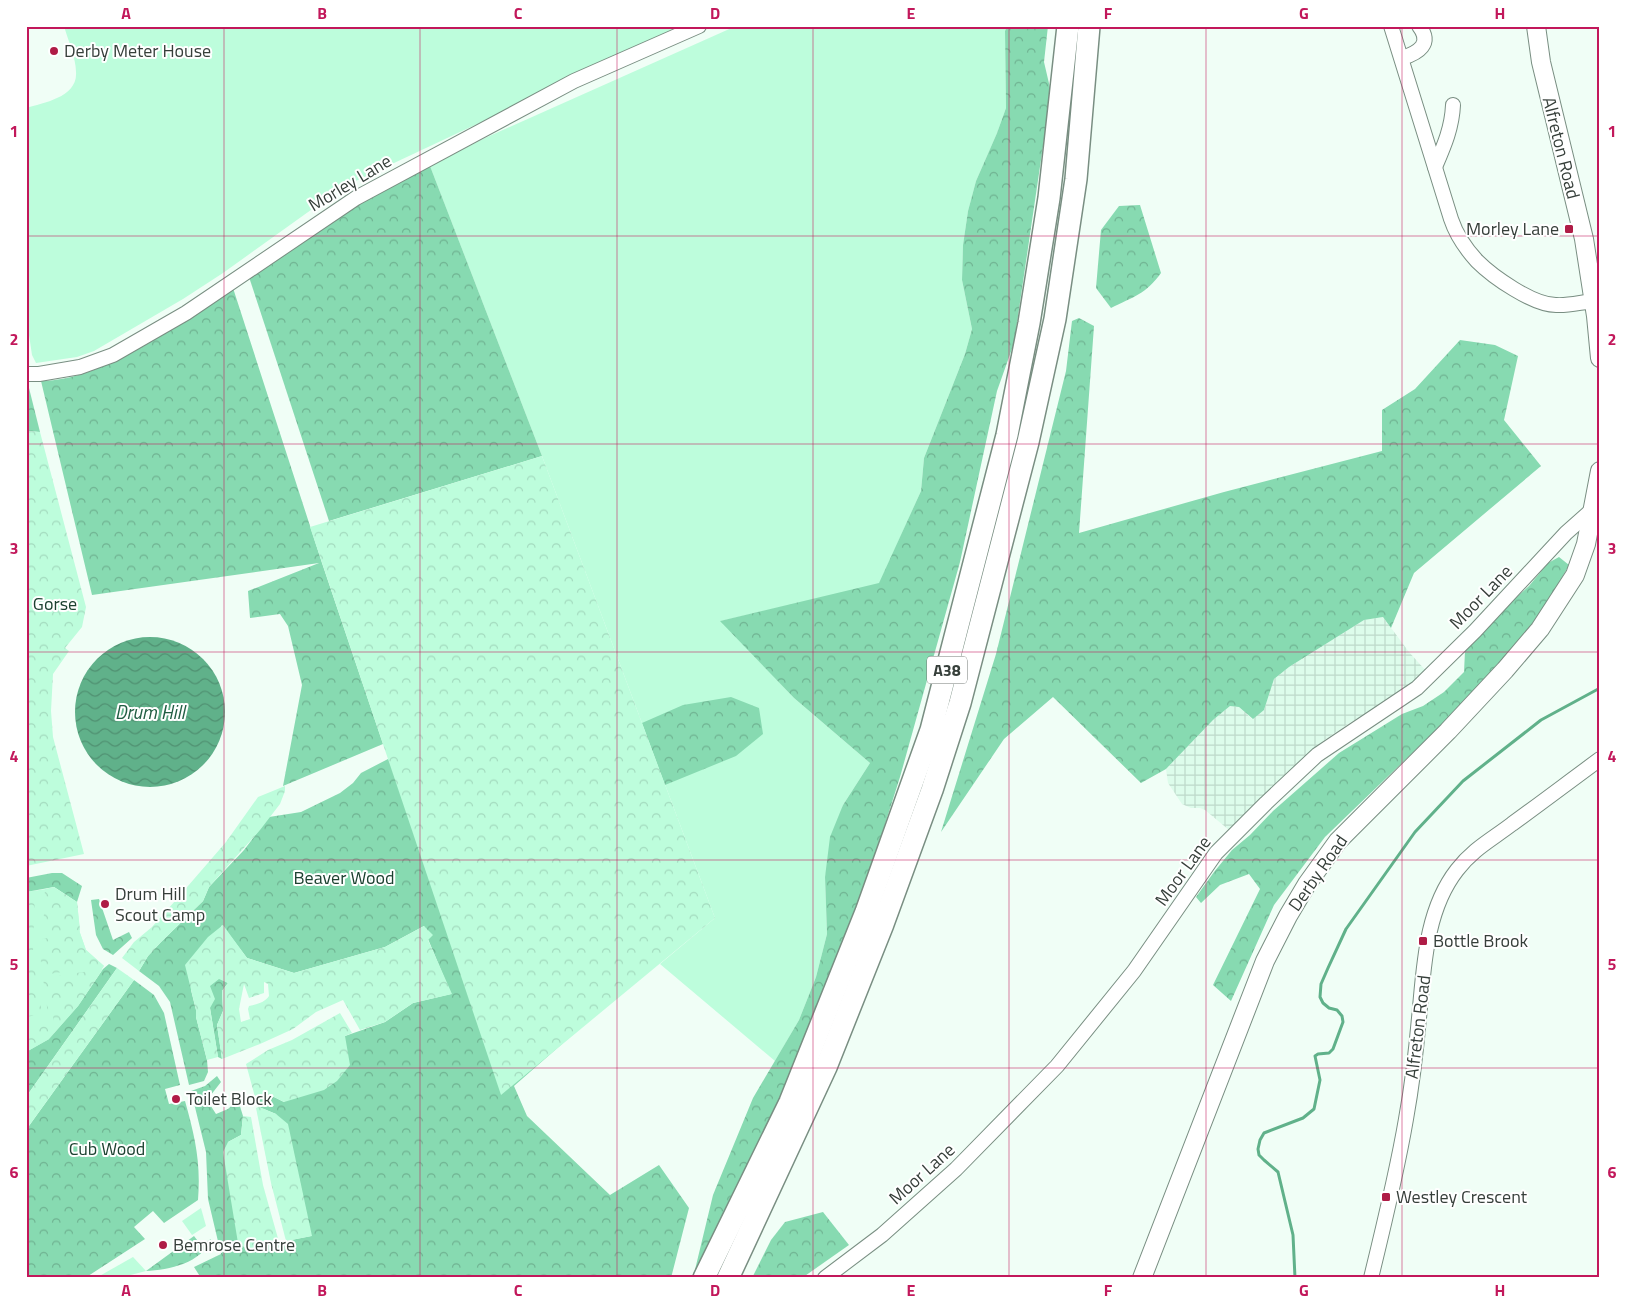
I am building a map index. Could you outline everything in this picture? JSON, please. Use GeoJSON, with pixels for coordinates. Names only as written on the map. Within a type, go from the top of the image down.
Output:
{"type":"FeatureCollection","features":[{"type":"Feature","properties":{"kind":"highway","name":"A38"},"geometry":{"type":"LineString","coordinates":[[704,1278],[790,1102],[866,912],[931,730],[1007,435],[1029,323],[1049,198],[1068,26]]}},
{"type":"Feature","properties":{"kind":"highway","name":"A38"},"geometry":{"type":"LineString","coordinates":[[728,1278],[826,1067],[932,790],[960,703],[1028,442],[1055,319],[1076,180],[1089,26]]}},
{"type":"Feature","properties":{"kind":"main road","name":"Alfreton Road"},"geometry":{"type":"LineString","coordinates":[[1536,26],[1541,62],[1584,239],[1597,311],[1600,358]]}},
{"type":"Feature","properties":{"kind":"main road","name":"Derby Road"},"geometry":{"type":"LineString","coordinates":[[1142,1278],[1265,960],[1288,916],[1307,884],[1338,840],[1453,725],[1505,670],[1540,629],[1575,575],[1586,544],[1600,471]]}},
{"type":"Feature","properties":{"kind":"street","name":"Morley Lane"},"geometry":{"type":"LineString","coordinates":[[26,374],[39,374],[80,367],[113,355],[186,313],[356,198],[574,82],[699,26]]}},
{"type":"Feature","properties":{"kind":"street"},"geometry":{"type":"LineString","coordinates":[[1391,26],[1455,231],[1477,261],[1522,294],[1535,301],[1555,306],[1597,311]]}},
{"type":"Feature","properties":{"kind":"street"},"geometry":{"type":"LineString","coordinates":[[1402,58],[1413,54],[1425,42],[1425,35],[1419,26]]}},
{"type":"Feature","properties":{"kind":"street"},"geometry":{"type":"LineString","coordinates":[[1434,167],[1449,134],[1453,105]]}},
{"type":"Feature","properties":{"kind":"street","name":"Moor Lane"},"geometry":{"type":"LineString","coordinates":[[825,1278],[882,1235],[956,1169],[1057,1066],[1134,971],[1216,853],[1317,755],[1417,688],[1475,632],[1566,533],[1593,509]]}},
{"type":"Feature","properties":{"kind":"street","name":"Alfreton Road"},"geometry":{"type":"LineString","coordinates":[[1371,1278],[1406,1119],[1425,959],[1431,925],[1440,898],[1457,869],[1477,848],[1509,827],[1600,759]]}},
{"type":"Feature","properties":{"kind":"shaded area"},"geometry":{"type":"Polygon","coordinates":[[[1383,617],[1409,652],[1427,672],[1410,687],[1380,708],[1351,722],[1323,741],[1229,830],[1205,810],[1191,808],[1182,804],[1168,783],[1166,769],[1213,720],[1230,706],[1239,707],[1252,719],[1264,710],[1274,679],[1289,667],[1364,620],[1383,617]]]}},
{"type":"Feature","properties":{"kind":"green space"},"geometry":{"type":"Polygon","coordinates":[[[64,26],[685,26],[343,187],[223,273],[183,299],[94,351],[77,357],[36,363],[32,355],[26,315],[26,108],[59,98],[72,87],[75,81],[75,61],[64,26]]]}},
{"type":"Feature","properties":{"kind":"green space"},"geometry":{"type":"Polygon","coordinates":[[[736,26],[1007,26],[1005,31],[1006,108],[976,181],[968,211],[963,245],[962,280],[972,329],[965,354],[924,458],[921,491],[879,584],[721,621],[794,698],[870,763],[843,805],[825,877],[827,934],[816,977],[799,1020],[775,1061],[660,964],[715,918],[542,456],[430,166],[485,138],[736,26]]]}},
{"type":"Feature","properties":{"kind":"green space"},"geometry":{"type":"Polygon","coordinates":[[[1007,26],[1048,26],[1044,62],[1051,92],[1014,343],[997,391],[960,562],[900,777],[854,922],[794,1076],[697,1278],[693,1278],[713,1195],[753,1098],[799,1020],[816,977],[827,934],[825,877],[830,837],[843,805],[870,763],[794,698],[720,621],[879,583],[921,491],[924,458],[965,354],[972,329],[962,280],[963,245],[968,211],[976,181],[1006,108],[1005,31],[1007,26]]]}},
{"type":"Feature","properties":{"kind":"green space"},"geometry":{"type":"Polygon","coordinates":[[[430,166],[542,456],[329,521],[249,277],[345,209],[430,166]]]}},
{"type":"Feature","properties":{"kind":"green space"},"geometry":{"type":"Polygon","coordinates":[[[1140,205],[1161,273],[1150,286],[1133,298],[1111,308],[1096,288],[1101,230],[1119,206],[1140,205]]]}},
{"type":"Feature","properties":{"kind":"green space"},"geometry":{"type":"Polygon","coordinates":[[[233,288],[383,744],[283,786],[302,685],[288,626],[280,614],[250,618],[248,591],[319,563],[92,595],[41,381],[66,378],[91,371],[117,360],[166,333],[233,288]]]}},
{"type":"Feature","properties":{"kind":"green space"},"geometry":{"type":"Polygon","coordinates":[[[1079,318],[1094,326],[1079,533],[1224,492],[1382,451],[1382,410],[1415,389],[1460,340],[1495,345],[1518,356],[1504,420],[1541,466],[1414,573],[1391,628],[1383,617],[1364,620],[1289,667],[1274,679],[1264,710],[1253,719],[1239,707],[1230,706],[1213,720],[1166,769],[1141,783],[1053,697],[1004,739],[941,832],[996,654],[1066,371],[1072,321],[1079,318]]]}},
{"type":"Feature","properties":{"kind":"green space"},"geometry":{"type":"Polygon","coordinates":[[[26,383],[28,384],[40,432],[26,431],[26,383]]]}},
{"type":"Feature","properties":{"kind":"green space","name":"Gorse"},"geometry":{"type":"Polygon","coordinates":[[[26,431],[40,432],[86,607],[82,627],[65,648],[69,651],[53,674],[51,711],[53,737],[84,854],[26,866],[26,431]]]}},
{"type":"Feature","properties":{"kind":"green space"},"geometry":{"type":"Polygon","coordinates":[[[542,456],[715,918],[501,1095],[310,527],[542,456]]]}},
{"type":"Feature","properties":{"kind":"green space"},"geometry":{"type":"Polygon","coordinates":[[[1559,557],[1569,565],[1531,633],[1487,681],[1325,837],[1274,905],[1231,1001],[1213,985],[1260,889],[1249,874],[1220,885],[1201,903],[1196,897],[1214,872],[1232,850],[1339,753],[1402,714],[1423,706],[1444,692],[1464,672],[1465,651],[1476,636],[1529,586],[1548,563],[1559,557]]]}},
{"type":"Feature","properties":{"kind":"green space"},"geometry":{"type":"Polygon","coordinates":[[[731,697],[759,708],[763,734],[736,756],[665,785],[642,723],[683,705],[731,697]]]}},
{"type":"Feature","properties":{"kind":"green space","name":"Beaver Wood"},"geometry":{"type":"Polygon","coordinates":[[[388,759],[708,916],[514,1086],[527,1116],[610,1195],[659,1165],[689,1208],[671,1278],[201,1278],[194,1267],[221,1254],[208,1199],[206,1152],[191,1091],[205,1086],[217,1076],[221,1082],[207,1100],[216,1114],[228,1109],[238,1100],[243,1116],[241,1135],[228,1142],[247,1249],[311,1236],[299,1178],[276,1114],[259,1107],[255,1097],[272,1096],[284,1102],[345,1036],[385,1022],[413,1003],[451,994],[424,926],[385,947],[294,973],[247,958],[222,925],[191,990],[208,1072],[204,1081],[189,1085],[170,1002],[159,986],[139,971],[148,956],[203,901],[209,887],[244,850],[269,817],[301,812],[340,793],[353,783],[361,773],[388,759]]]}},
{"type":"Feature","properties":{"kind":"green space"},"geometry":{"type":"Polygon","coordinates":[[[285,786],[280,804],[260,830],[209,887],[203,901],[148,956],[139,971],[122,958],[134,942],[152,927],[226,842],[258,797],[285,786]]]}},
{"type":"Feature","properties":{"kind":"green space"},"geometry":{"type":"Polygon","coordinates":[[[62,873],[82,886],[77,902],[54,887],[26,892],[26,878],[62,873]]]}},
{"type":"Feature","properties":{"kind":"green space"},"geometry":{"type":"Polygon","coordinates":[[[54,887],[77,902],[80,930],[43,935],[45,889],[54,887]]]}},
{"type":"Feature","properties":{"kind":"green space"},"geometry":{"type":"Polygon","coordinates":[[[46,889],[77,902],[80,933],[86,950],[104,966],[78,1006],[49,1039],[26,1052],[26,892],[46,889]]]}},
{"type":"Feature","properties":{"kind":"green space"},"geometry":{"type":"Polygon","coordinates":[[[35,891],[33,951],[26,952],[26,892],[35,891]]]}},
{"type":"Feature","properties":{"kind":"green space"},"geometry":{"type":"Polygon","coordinates":[[[99,899],[113,940],[129,932],[132,938],[113,955],[103,949],[96,935],[91,900],[99,899]]]}},
{"type":"Feature","properties":{"kind":"green space"},"geometry":{"type":"Polygon","coordinates":[[[223,925],[247,958],[294,973],[385,947],[424,926],[433,935],[428,940],[452,994],[413,1003],[385,1022],[360,1030],[343,1000],[316,1012],[293,1029],[222,1059],[217,1025],[223,1011],[222,991],[228,983],[219,979],[210,986],[215,999],[210,1008],[218,1057],[207,1060],[185,965],[208,937],[223,925]],[[264,982],[264,993],[249,998],[244,984],[239,1009],[241,1022],[250,1019],[249,1006],[263,1002],[269,996],[268,984],[264,982]]]}},
{"type":"Feature","properties":{"kind":"green space"},"geometry":{"type":"Polygon","coordinates":[[[80,933],[86,950],[104,966],[42,975],[40,951],[42,939],[80,933]]]}},
{"type":"Feature","properties":{"kind":"green space"},"geometry":{"type":"Polygon","coordinates":[[[33,958],[42,1014],[26,1017],[26,959],[33,958]]]}},
{"type":"Feature","properties":{"kind":"green space"},"geometry":{"type":"Polygon","coordinates":[[[109,964],[117,968],[26,1097],[26,1052],[49,1039],[78,1006],[103,969],[109,964]]]}},
{"type":"Feature","properties":{"kind":"green space"},"geometry":{"type":"Polygon","coordinates":[[[117,968],[134,980],[26,1130],[26,1097],[117,968]]]}},
{"type":"Feature","properties":{"kind":"green space"},"geometry":{"type":"Polygon","coordinates":[[[103,969],[78,1006],[54,1033],[53,1013],[48,1014],[43,978],[103,969]]]}},
{"type":"Feature","properties":{"kind":"green space"},"geometry":{"type":"Polygon","coordinates":[[[219,978],[228,983],[222,991],[223,1011],[217,1025],[222,1059],[218,1057],[210,1008],[210,985],[219,978]]]}},
{"type":"Feature","properties":{"kind":"green space","name":"Cub Wood"},"geometry":{"type":"Polygon","coordinates":[[[134,980],[154,995],[164,1013],[180,1085],[165,1089],[169,1104],[185,1101],[196,1150],[199,1174],[198,1200],[164,1223],[153,1211],[134,1227],[145,1239],[85,1278],[26,1278],[26,1130],[134,980]]]}},
{"type":"Feature","properties":{"kind":"green space"},"geometry":{"type":"Polygon","coordinates":[[[340,1013],[352,1033],[345,1036],[350,1065],[337,1081],[324,1090],[284,1102],[272,1096],[255,1097],[246,1064],[268,1050],[292,1040],[340,1013]]]}},
{"type":"Feature","properties":{"kind":"green space"},"geometry":{"type":"Polygon","coordinates":[[[48,1020],[49,1039],[26,1052],[26,1023],[48,1020]]]}},
{"type":"Feature","properties":{"kind":"green space"},"geometry":{"type":"Polygon","coordinates":[[[259,1107],[276,1114],[288,1124],[312,1236],[286,1241],[271,1183],[256,1108],[259,1107]]]}},
{"type":"Feature","properties":{"kind":"green space"},"geometry":{"type":"Polygon","coordinates":[[[243,1116],[251,1117],[263,1185],[279,1242],[247,1249],[238,1243],[223,1152],[228,1142],[241,1135],[243,1116]]]}},
{"type":"Feature","properties":{"kind":"green space"},"geometry":{"type":"Polygon","coordinates":[[[201,1208],[206,1226],[192,1235],[182,1221],[201,1208]]]}},
{"type":"Feature","properties":{"kind":"green space"},"geometry":{"type":"Polygon","coordinates":[[[823,1212],[849,1245],[802,1278],[752,1278],[771,1240],[785,1222],[823,1212]]]}},
{"type":"Feature","properties":{"kind":"green space"},"geometry":{"type":"Polygon","coordinates":[[[194,1236],[201,1245],[211,1239],[207,1247],[200,1254],[184,1264],[146,1271],[194,1236]]]}},
{"type":"Feature","properties":{"kind":"green space"},"geometry":{"type":"Polygon","coordinates":[[[133,1257],[146,1271],[119,1278],[96,1278],[133,1257]]]}},
{"type":"Feature","properties":{"kind":"water","name":"Drum Hill"},"geometry":{"type":"Polygon","coordinates":[[[150,637],[165,638],[179,643],[192,649],[203,659],[213,670],[219,683],[224,697],[224,727],[219,741],[213,754],[203,765],[192,775],[179,781],[165,786],[150,787],[135,786],[121,781],[108,775],[97,765],[87,754],[81,741],[76,727],[75,712],[76,697],[81,683],[87,670],[97,659],[108,649],[121,643],[135,638],[150,637]]]}},
{"type":"Feature","properties":{"kind":"waterway","name":"Bottle Brook"},"geometry":{"type":"LineString","coordinates":[[1295,1278],[1293,1235],[1278,1172],[1259,1155],[1258,1149],[1264,1133],[1303,1118],[1314,1109],[1320,1080],[1315,1056],[1329,1053],[1333,1049],[1343,1022],[1342,1016],[1337,1010],[1329,1008],[1323,1003],[1320,997],[1321,984],[1346,929],[1415,832],[1463,781],[1541,720],[1600,688]]}},
{"type":"Feature","properties":{"kind":"place","name":"Derby Meter House"},"geometry":{"type":"Point","coordinates":[54,51]}},
{"type":"Feature","properties":{"kind":"place","name":"Morley Lane"},"geometry":{"type":"Point","coordinates":[1569,229]}},
{"type":"Feature","properties":{"kind":"place","name":"Drum Hill Scout Camp"},"geometry":{"type":"Point","coordinates":[105,904]}},
{"type":"Feature","properties":{"kind":"place","name":"Bottle Brook"},"geometry":{"type":"Point","coordinates":[1423,941]}},
{"type":"Feature","properties":{"kind":"place","name":"Toilet Block"},"geometry":{"type":"Point","coordinates":[176,1099]}},
{"type":"Feature","properties":{"kind":"place","name":"Westley Crescent"},"geometry":{"type":"Point","coordinates":[1386,1197]}},
{"type":"Feature","properties":{"kind":"place","name":"Bemrose Centre"},"geometry":{"type":"Point","coordinates":[163,1245]}}]}
